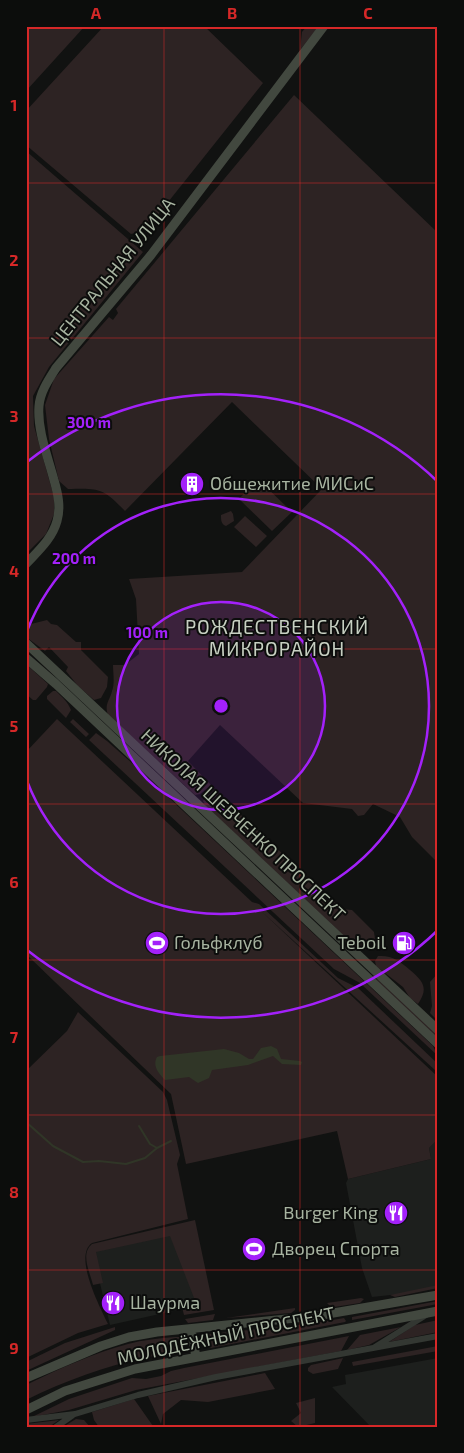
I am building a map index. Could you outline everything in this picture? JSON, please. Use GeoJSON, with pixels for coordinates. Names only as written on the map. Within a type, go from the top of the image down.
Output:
{"type":"FeatureCollection","features":[{"type":"Feature","properties":{"kind":"main road","name":"ЦЕНТРАЛЬНАЯ УЛИЦА"},"geometry":{"type":"LineString","coordinates":[[26,564],[48,540],[57,522],[59,509],[58,496],[40,423],[39,405],[44,388],[56,368],[151,255],[324,26]]}},
{"type":"Feature","properties":{"kind":"main road","name":"НИКОЛАЯ ШЕВЧЕНКО ПРОСПЕКТ"},"geometry":{"type":"LineString","coordinates":[[26,643],[438,1030]]}},
{"type":"Feature","properties":{"kind":"main road","name":"НИКОЛАЯ ШЕВЧЕНКО ПРОСПЕКТ"},"geometry":{"type":"LineString","coordinates":[[26,658],[56,684],[438,1044]]}},
{"type":"Feature","properties":{"kind":"main road"},"geometry":{"type":"LineString","coordinates":[[355,967],[363,959]]}},
{"type":"Feature","properties":{"kind":"main road","name":"МОЛОДЁЖНЫЙ ПРОСПЕКТ"},"geometry":{"type":"LineString","coordinates":[[26,1378],[101,1346],[129,1337],[157,1332],[316,1316],[438,1294]]}},
{"type":"Feature","properties":{"kind":"main road","name":"МОЛОДЁЖНЫЙ ПРОСПЕКТ"},"geometry":{"type":"LineString","coordinates":[[26,1410],[65,1392],[135,1369],[434,1311]]}},
{"type":"Feature","properties":{"kind":"main road"},"geometry":{"type":"LineString","coordinates":[[191,1330],[196,1357]]}},
{"type":"Feature","properties":{"kind":"street"},"geometry":{"type":"LineString","coordinates":[[372,1349],[434,1311]]}},
{"type":"Feature","properties":{"kind":"street"},"geometry":{"type":"LineString","coordinates":[[26,1420],[75,1414],[113,1401],[156,1390],[438,1336]]}},
{"type":"Feature","properties":{"kind":"street"},"geometry":{"type":"LineString","coordinates":[[56,1427],[75,1414]]}},
{"type":"Feature","properties":{"kind":"shaded area"},"geometry":{"type":"Polygon","coordinates":[[[26,26],[85,26],[26,91],[26,26]]]}},
{"type":"Feature","properties":{"kind":"shaded area"},"geometry":{"type":"Polygon","coordinates":[[[104,26],[204,26],[263,83],[145,231],[131,234],[26,145],[26,111],[104,26]]]}},
{"type":"Feature","properties":{"kind":"shaded area"},"geometry":{"type":"Polygon","coordinates":[[[307,26],[319,26],[300,50],[302,32],[307,26]]]}},
{"type":"Feature","properties":{"kind":"shaded area"},"geometry":{"type":"Polygon","coordinates":[[[294,95],[438,233],[438,863],[412,837],[400,817],[373,804],[364,815],[358,816],[352,809],[303,803],[220,725],[188,761],[211,785],[200,794],[195,795],[108,715],[107,705],[113,685],[113,665],[125,665],[139,654],[136,599],[129,579],[242,572],[322,489],[232,402],[125,511],[100,491],[94,489],[68,489],[59,481],[49,439],[45,405],[54,379],[109,317],[113,320],[118,313],[116,309],[294,95]]]}},
{"type":"Feature","properties":{"kind":"shaded area"},"geometry":{"type":"Polygon","coordinates":[[[26,151],[143,252],[49,367],[33,396],[34,426],[54,497],[54,514],[46,534],[26,554],[26,151]]]}},
{"type":"Feature","properties":{"kind":"shaded area"},"geometry":{"type":"Polygon","coordinates":[[[258,479],[292,512],[272,531],[239,499],[258,479]]]}},
{"type":"Feature","properties":{"kind":"shaded area"},"geometry":{"type":"Polygon","coordinates":[[[231,511],[234,521],[226,526],[222,523],[221,515],[231,511]]]}},
{"type":"Feature","properties":{"kind":"shaded area"},"geometry":{"type":"Polygon","coordinates":[[[245,516],[267,536],[256,547],[234,527],[245,516]]]}},
{"type":"Feature","properties":{"kind":"shaded area"},"geometry":{"type":"Polygon","coordinates":[[[26,619],[31,624],[47,620],[51,624],[57,625],[76,642],[81,642],[81,650],[108,677],[107,687],[101,698],[94,700],[78,686],[66,671],[68,667],[49,647],[45,651],[26,637],[26,619]]]}},
{"type":"Feature","properties":{"kind":"shaded area"},"geometry":{"type":"Polygon","coordinates":[[[26,664],[48,684],[36,700],[33,700],[26,694],[26,664]]]}},
{"type":"Feature","properties":{"kind":"shaded area"},"geometry":{"type":"Polygon","coordinates":[[[56,691],[70,707],[71,710],[66,718],[47,699],[47,696],[56,691]]]}},
{"type":"Feature","properties":{"kind":"shaded area"},"geometry":{"type":"Polygon","coordinates":[[[57,719],[252,902],[259,904],[338,978],[358,988],[438,1064],[438,1070],[436,1071],[260,910],[438,1077],[438,1139],[429,1148],[431,1159],[348,1179],[337,1131],[186,1164],[171,1094],[26,954],[26,752],[57,719]]]}},
{"type":"Feature","properties":{"kind":"shaded area"},"geometry":{"type":"Polygon","coordinates":[[[73,719],[89,734],[86,737],[70,722],[73,719]]]}},
{"type":"Feature","properties":{"kind":"shaded area"},"geometry":{"type":"Polygon","coordinates":[[[96,733],[133,764],[433,1046],[438,1056],[360,983],[334,969],[89,740],[96,733]]]}},
{"type":"Feature","properties":{"kind":"shaded area"},"geometry":{"type":"Polygon","coordinates":[[[213,789],[342,909],[352,910],[374,932],[375,939],[365,950],[357,948],[206,807],[203,801],[213,789]]]}},
{"type":"Feature","properties":{"kind":"shaded area"},"geometry":{"type":"Polygon","coordinates":[[[378,956],[388,956],[396,959],[421,981],[424,989],[418,1004],[410,998],[403,987],[376,966],[375,961],[378,956]]]}},
{"type":"Feature","properties":{"kind":"shaded area"},"geometry":{"type":"Polygon","coordinates":[[[438,973],[438,1021],[430,1013],[432,1006],[430,982],[438,973]]]}},
{"type":"Feature","properties":{"kind":"shaded area"},"geometry":{"type":"Polygon","coordinates":[[[374,976],[438,1035],[438,1040],[372,978],[374,976]]]}},
{"type":"Feature","properties":{"kind":"shaded area"},"geometry":{"type":"Polygon","coordinates":[[[78,1012],[163,1092],[167,1100],[180,1155],[177,1164],[188,1219],[92,1243],[87,1250],[85,1259],[87,1270],[94,1294],[108,1324],[78,1333],[26,1358],[26,1071],[67,1031],[78,1012]]]}},
{"type":"Feature","properties":{"kind":"shaded area"},"geometry":{"type":"Polygon","coordinates":[[[271,1046],[277,1049],[281,1059],[300,1061],[302,1062],[301,1065],[282,1064],[273,1056],[248,1065],[212,1070],[209,1078],[198,1083],[189,1077],[165,1080],[155,1064],[157,1057],[160,1056],[224,1049],[253,1059],[261,1048],[271,1046]]]}},
{"type":"Feature","properties":{"kind":"shaded area"},"geometry":{"type":"Polygon","coordinates":[[[438,1139],[438,1287],[372,1297],[362,1268],[346,1183],[348,1179],[431,1159],[429,1148],[438,1139]]]}},
{"type":"Feature","properties":{"kind":"shaded area"},"geometry":{"type":"Polygon","coordinates":[[[195,1220],[214,1310],[184,1315],[182,1307],[196,1303],[170,1236],[96,1252],[103,1283],[93,1285],[86,1258],[88,1248],[92,1244],[195,1220]]]}},
{"type":"Feature","properties":{"kind":"shaded area"},"geometry":{"type":"Polygon","coordinates":[[[172,1233],[200,1305],[110,1325],[92,1250],[172,1233]]]}},
{"type":"Feature","properties":{"kind":"shaded area"},"geometry":{"type":"Polygon","coordinates":[[[438,1285],[438,1288],[395,1297],[390,1295],[438,1285]]]}},
{"type":"Feature","properties":{"kind":"shaded area"},"geometry":{"type":"Polygon","coordinates":[[[364,1299],[360,1303],[334,1307],[327,1303],[364,1299]]]}},
{"type":"Feature","properties":{"kind":"shaded area"},"geometry":{"type":"Polygon","coordinates":[[[438,1301],[438,1304],[352,1320],[352,1317],[438,1301]]]}},
{"type":"Feature","properties":{"kind":"shaded area"},"geometry":{"type":"Polygon","coordinates":[[[295,1308],[291,1313],[226,1318],[295,1308]]]}},
{"type":"Feature","properties":{"kind":"shaded area"},"geometry":{"type":"Polygon","coordinates":[[[215,1314],[213,1320],[188,1323],[185,1319],[215,1314]]]}},
{"type":"Feature","properties":{"kind":"shaded area"},"geometry":{"type":"Polygon","coordinates":[[[344,1318],[345,1322],[211,1348],[204,1347],[202,1344],[203,1337],[209,1334],[310,1324],[344,1318]]]}},
{"type":"Feature","properties":{"kind":"shaded area"},"geometry":{"type":"Polygon","coordinates":[[[438,1320],[438,1332],[389,1342],[415,1325],[438,1320]]]}},
{"type":"Feature","properties":{"kind":"shaded area"},"geometry":{"type":"Polygon","coordinates":[[[115,1327],[115,1330],[26,1371],[26,1362],[65,1343],[115,1327]]]}},
{"type":"Feature","properties":{"kind":"shaded area"},"geometry":{"type":"Polygon","coordinates":[[[401,1327],[369,1345],[347,1350],[360,1335],[401,1327]]]}},
{"type":"Feature","properties":{"kind":"shaded area"},"geometry":{"type":"Polygon","coordinates":[[[349,1336],[341,1351],[136,1390],[69,1410],[32,1417],[69,1399],[132,1378],[146,1379],[184,1368],[349,1336]]]}},
{"type":"Feature","properties":{"kind":"shaded area"},"geometry":{"type":"Polygon","coordinates":[[[181,1337],[185,1342],[184,1346],[177,1351],[132,1361],[70,1380],[26,1400],[26,1385],[76,1362],[128,1344],[151,1339],[181,1337]]]}},
{"type":"Feature","properties":{"kind":"shaded area"},"geometry":{"type":"Polygon","coordinates":[[[438,1346],[438,1351],[353,1366],[352,1362],[438,1346]]]}},
{"type":"Feature","properties":{"kind":"shaded area"},"geometry":{"type":"Polygon","coordinates":[[[343,1358],[338,1369],[313,1374],[308,1371],[311,1365],[343,1358]]]}},
{"type":"Feature","properties":{"kind":"shaded area"},"geometry":{"type":"Polygon","coordinates":[[[438,1358],[438,1427],[371,1427],[332,1387],[346,1384],[345,1375],[438,1358]]]}},
{"type":"Feature","properties":{"kind":"shaded area"},"geometry":{"type":"Polygon","coordinates":[[[265,1373],[275,1389],[208,1402],[181,1400],[163,1414],[161,1424],[148,1396],[265,1373]]]}},
{"type":"Feature","properties":{"kind":"shaded area"},"geometry":{"type":"Polygon","coordinates":[[[315,1398],[315,1423],[298,1427],[291,1421],[301,1413],[296,1403],[315,1398]]]}},
{"type":"Feature","properties":{"kind":"shaded area"},"geometry":{"type":"Polygon","coordinates":[[[134,1399],[153,1426],[99,1427],[94,1420],[92,1412],[134,1399]]]}},
{"type":"Feature","properties":{"kind":"shaded area"},"geometry":{"type":"Polygon","coordinates":[[[76,1419],[84,1420],[90,1427],[63,1427],[76,1419]]]}},
{"type":"Feature","properties":{"kind":"shaded area"},"geometry":{"type":"Polygon","coordinates":[[[59,1420],[49,1427],[26,1427],[26,1424],[59,1420]]]}},
{"type":"Feature","properties":{"kind":"waterway"},"geometry":{"type":"LineString","coordinates":[[26,1122],[53,1146],[83,1162],[99,1161],[126,1164],[145,1158],[157,1148],[171,1141]]}},
{"type":"Feature","properties":{"kind":"waterway"},"geometry":{"type":"LineString","coordinates":[[139,1126],[150,1144],[157,1148]]}},
{"type":"Feature","properties":{"kind":"place","name":"Общежитие МИСиС"},"geometry":{"type":"Point","coordinates":[192,484]}},
{"type":"Feature","properties":{"kind":"place","name":"Гольфклуб"},"geometry":{"type":"Point","coordinates":[157,943]}},
{"type":"Feature","properties":{"kind":"place","name":"Teboil"},"geometry":{"type":"Point","coordinates":[404,943]}},
{"type":"Feature","properties":{"kind":"place","name":"Burger King"},"geometry":{"type":"Point","coordinates":[396,1213]}},
{"type":"Feature","properties":{"kind":"place","name":"Дворец Спорта"},"geometry":{"type":"Point","coordinates":[254,1249]}},
{"type":"Feature","properties":{"kind":"place","name":"Шаурма"},"geometry":{"type":"Point","coordinates":[113,1303]}},
{"type":"Feature","properties":{"kind":"district","name":"РОЖДЕСТВЕНСКИЙ МИКРОРАЙОН"},"geometry":{"type":"Point","coordinates":[277,638]}}]}
